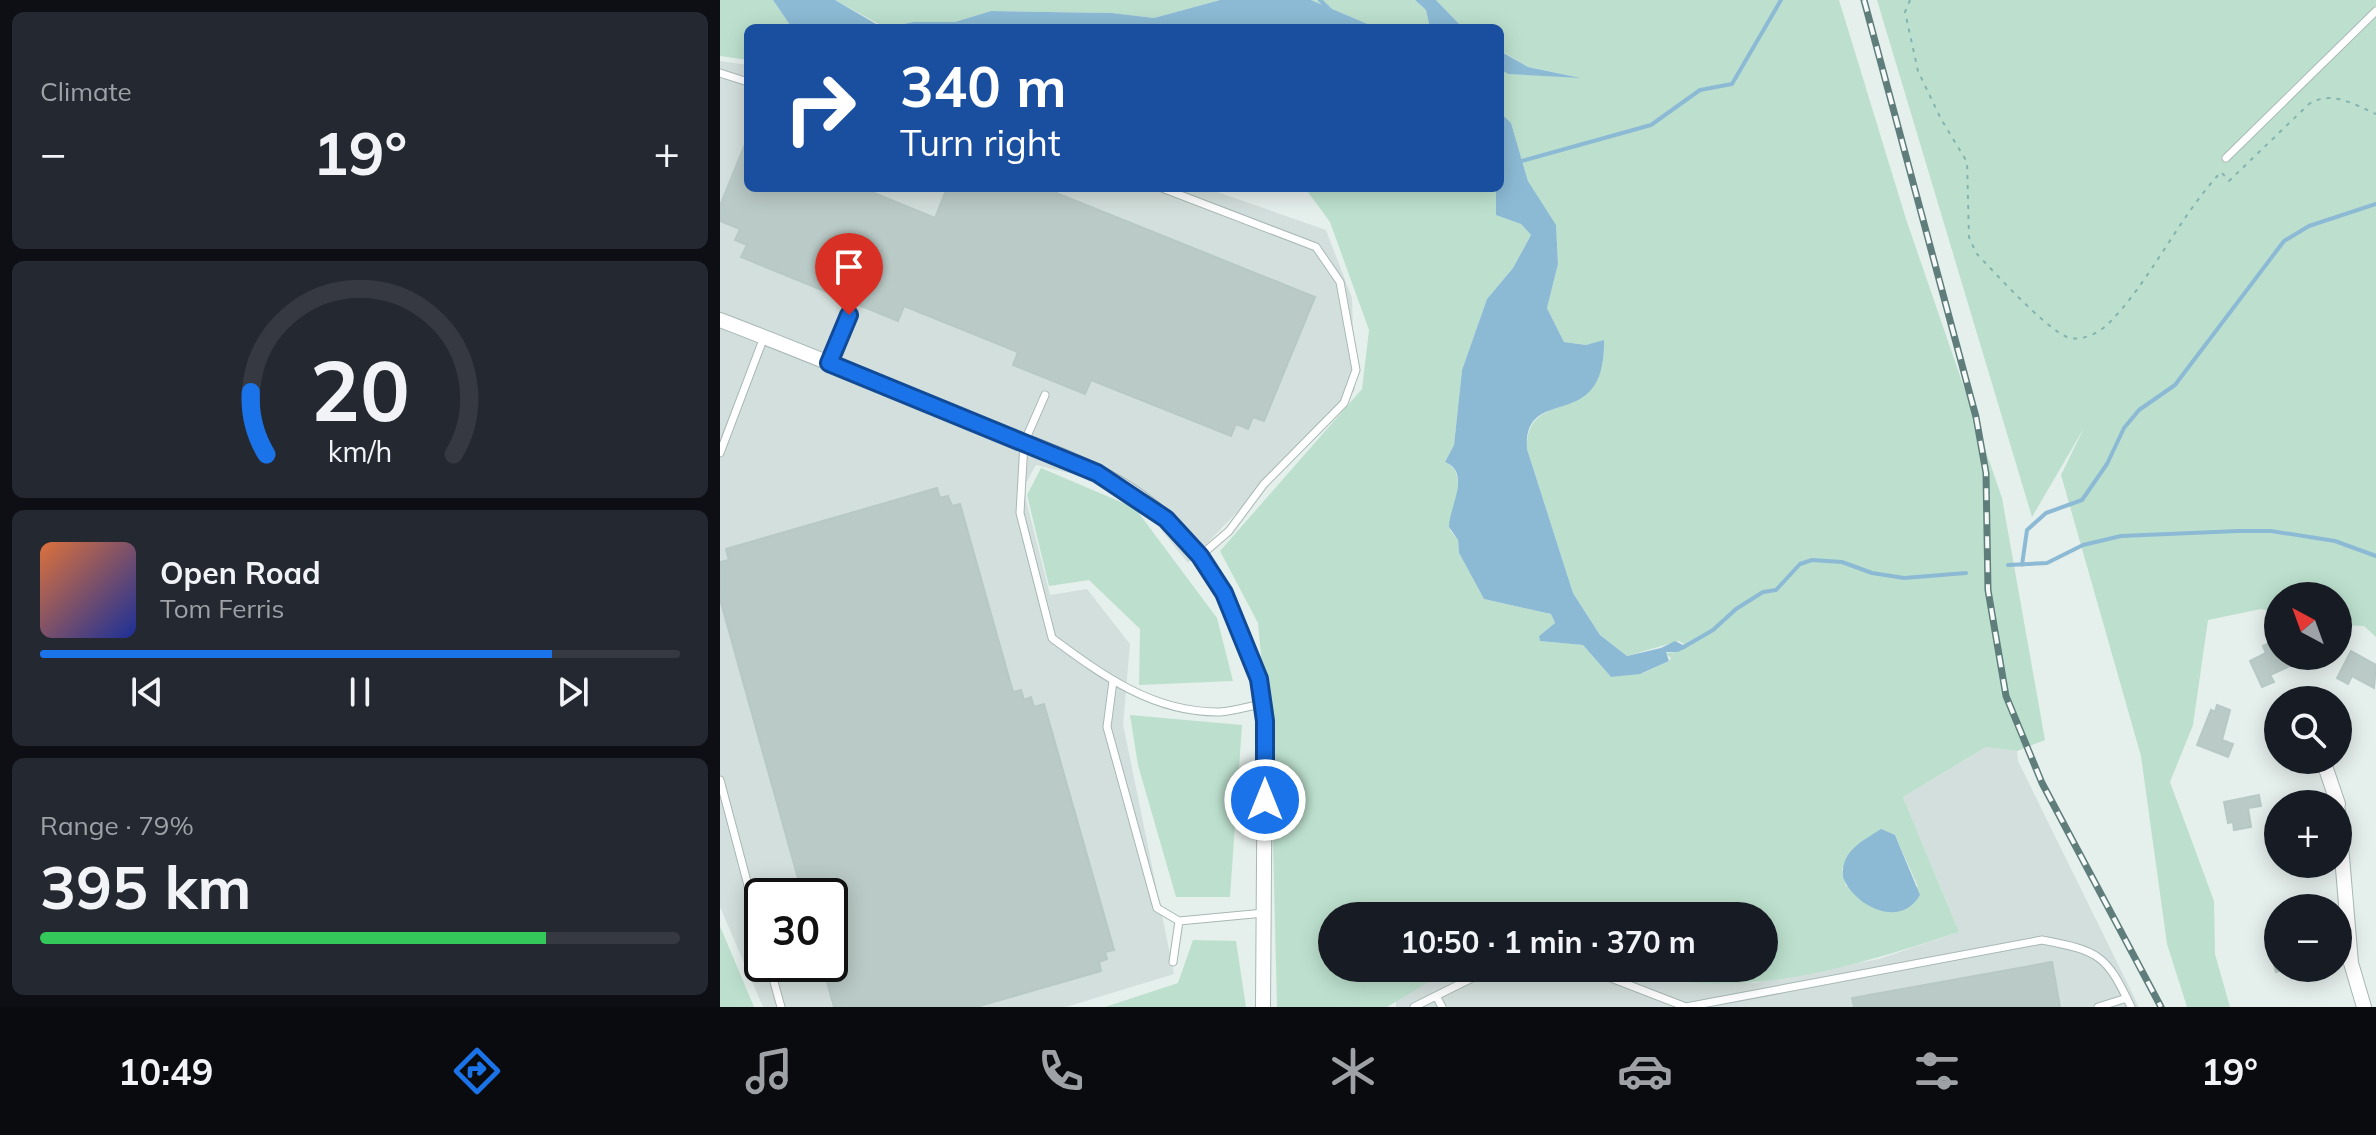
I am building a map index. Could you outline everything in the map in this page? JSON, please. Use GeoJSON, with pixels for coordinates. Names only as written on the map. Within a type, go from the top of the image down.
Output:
{"type":"FeatureCollection","features":[{"type":"Feature","properties":{"kind":"street"},"geometry":{"type":"LineString","coordinates":[[720,320],[1118,484],[1166,519],[1200,556],[1224,593],[1241,630],[1259,679],[1263,704],[1266,913],[1263,1007]]}},
{"type":"Feature","properties":{"kind":"street"},"geometry":{"type":"LineString","coordinates":[[2344,878],[2351,963],[2364,1007]]}},
{"type":"Feature","properties":{"kind":"lane"},"geometry":{"type":"LineString","coordinates":[[2226,158],[2376,11]]}},
{"type":"Feature","properties":{"kind":"lane"},"geometry":{"type":"LineString","coordinates":[[720,73],[744,81]]}},
{"type":"Feature","properties":{"kind":"lane"},"geometry":{"type":"LineString","coordinates":[[1172,192],[1316,247],[1340,282],[1356,370],[1344,403],[1264,484],[1229,531],[1200,556]]}},
{"type":"Feature","properties":{"kind":"lane"},"geometry":{"type":"LineString","coordinates":[[829,363],[849,315]]}},
{"type":"Feature","properties":{"kind":"lane"},"geometry":{"type":"LineString","coordinates":[[720,453],[764,337]]}},
{"type":"Feature","properties":{"kind":"lane"},"geometry":{"type":"LineString","coordinates":[[1045,395],[1024,443],[1020,513],[1052,638],[1132,693],[1178,707],[1220,712],[1263,704]]}},
{"type":"Feature","properties":{"kind":"lane"},"geometry":{"type":"LineString","coordinates":[[1113,681],[1107,727],[1157,908],[1179,921],[1266,913]]}},
{"type":"Feature","properties":{"kind":"lane"},"geometry":{"type":"LineString","coordinates":[[720,780],[746,878]]}},
{"type":"Feature","properties":{"kind":"lane"},"geometry":{"type":"LineString","coordinates":[[1173,962],[1179,921]]}},
{"type":"Feature","properties":{"kind":"lane"},"geometry":{"type":"LineString","coordinates":[[1621,982],[1686,1007],[2042,940],[2085,948],[2104,958],[2131,1007]]}},
{"type":"Feature","properties":{"kind":"lane"},"geometry":{"type":"LineString","coordinates":[[774,982],[781,1007]]}},
{"type":"Feature","properties":{"kind":"lane"},"geometry":{"type":"LineString","coordinates":[[1414,1007],[1464,982]]}},
{"type":"Feature","properties":{"kind":"lane"},"geometry":{"type":"LineString","coordinates":[[1436,996],[1442,1007]]}},
{"type":"Feature","properties":{"kind":"lane"},"geometry":{"type":"LineString","coordinates":[[2098,1007],[2127,998]]}},
{"type":"Feature","properties":{"kind":"path"},"geometry":{"type":"LineString","coordinates":[[1910,0],[1905,12],[1918,71],[1934,108],[1967,162],[1969,237],[1976,253],[2065,336],[2087,337],[2105,328],[2124,305],[2193,202],[2221,172],[2229,181],[2309,104],[2322,96],[2331,97],[2376,114]]}},
{"type":"Feature","properties":{"kind":"shaded area"},"geometry":{"type":"Polygon","coordinates":[[[720,61],[744,64],[744,192],[1217,192],[1326,230],[1352,298],[1355,390],[1188,563],[1145,510],[1077,475],[1036,465],[1023,488],[1050,595],[1087,589],[1130,644],[1123,724],[1174,974],[1066,1007],[763,1007],[752,982],[848,982],[848,878],[744,878],[744,963],[720,907],[720,61]]]}},
{"type":"Feature","properties":{"kind":"shaded area"},"geometry":{"type":"Polygon","coordinates":[[[1986,747],[2017,751],[2018,761],[2139,1007],[1396,1007],[1396,1000],[1428,982],[1778,982],[1778,979],[1879,959],[1959,932],[1903,797],[1986,747]]]}},
{"type":"Feature","properties":{"kind":"green space"},"geometry":{"type":"Polygon","coordinates":[[[720,0],[773,0],[789,24],[744,24],[744,59],[720,56],[720,0]]]}},
{"type":"Feature","properties":{"kind":"green space"},"geometry":{"type":"Polygon","coordinates":[[[835,0],[1220,0],[1154,18],[1112,13],[991,11],[955,22],[879,24],[835,0]]]}},
{"type":"Feature","properties":{"kind":"green space"},"geometry":{"type":"Polygon","coordinates":[[[1311,0],[1415,0],[1426,10],[1429,24],[1368,24],[1311,0]]]}},
{"type":"Feature","properties":{"kind":"green space"},"geometry":{"type":"Polygon","coordinates":[[[1436,0],[1839,0],[1906,219],[2002,498],[2045,740],[2017,751],[1986,747],[1903,797],[1959,932],[1891,954],[1778,979],[1778,902],[1318,902],[1318,982],[1429,982],[1387,1007],[1277,1007],[1271,761],[1258,623],[1220,551],[1362,389],[1369,330],[1330,222],[1308,192],[1496,192],[1496,214],[1521,224],[1531,235],[1513,268],[1487,299],[1462,370],[1454,445],[1445,462],[1453,467],[1457,475],[1450,530],[1458,540],[1459,553],[1484,599],[1551,614],[1555,623],[1539,636],[1540,641],[1583,645],[1611,677],[1643,673],[1669,661],[1671,658],[1665,653],[1678,652],[1684,644],[1679,641],[1627,656],[1600,635],[1573,593],[1527,449],[1530,429],[1538,418],[1580,398],[1593,387],[1601,369],[1604,341],[1586,345],[1564,342],[1547,308],[1558,264],[1556,226],[1528,181],[1511,123],[1504,116],[1504,72],[1577,77],[1528,67],[1504,52],[1504,24],[1459,24],[1436,0]],[[1895,835],[1842,868],[1846,886],[1918,887],[1895,835]]]}},
{"type":"Feature","properties":{"kind":"green space"},"geometry":{"type":"Polygon","coordinates":[[[1877,0],[2376,0],[2376,637],[2364,626],[2352,626],[2352,582],[2264,582],[2264,610],[2208,620],[2193,725],[2170,782],[2214,901],[2215,954],[2230,1007],[2187,1007],[2167,944],[2141,756],[2061,475],[2084,428],[2032,517],[1877,0]]]}},
{"type":"Feature","properties":{"kind":"green space"},"geometry":{"type":"Polygon","coordinates":[[[1041,468],[1135,508],[1217,618],[1233,681],[1139,685],[1140,629],[1089,580],[1049,586],[1027,495],[1041,468]]]}},
{"type":"Feature","properties":{"kind":"green space"},"geometry":{"type":"Polygon","coordinates":[[[1130,715],[1242,725],[1230,897],[1176,897],[1138,765],[1130,715]]]}},
{"type":"Feature","properties":{"kind":"green space"},"geometry":{"type":"Polygon","coordinates":[[[720,926],[754,1007],[720,1007],[720,926]]]}},
{"type":"Feature","properties":{"kind":"green space"},"geometry":{"type":"Polygon","coordinates":[[[1193,940],[1236,941],[1246,1007],[1105,1007],[1178,983],[1193,940]]]}},
{"type":"Feature","properties":{"kind":"green space"},"geometry":{"type":"Polygon","coordinates":[[[1690,982],[1749,982],[1713,984],[1690,982]]]}},
{"type":"Feature","properties":{"kind":"water"},"geometry":{"type":"Polygon","coordinates":[[[773,0],[835,0],[876,24],[789,24],[773,0]]]}},
{"type":"Feature","properties":{"kind":"water"},"geometry":{"type":"Polygon","coordinates":[[[1220,0],[1311,0],[1368,24],[904,24],[955,22],[991,11],[1112,13],[1154,18],[1220,0]]]}},
{"type":"Feature","properties":{"kind":"water"},"geometry":{"type":"Polygon","coordinates":[[[1415,0],[1436,0],[1459,24],[1429,24],[1426,10],[1415,0]]]}},
{"type":"Feature","properties":{"kind":"water"},"geometry":{"type":"Polygon","coordinates":[[[1504,53],[1528,67],[1581,78],[1504,72],[1504,53]]]}},
{"type":"Feature","properties":{"kind":"water"},"geometry":{"type":"Polygon","coordinates":[[[1504,116],[1511,123],[1528,181],[1556,225],[1558,264],[1547,308],[1564,342],[1586,345],[1604,340],[1601,370],[1592,388],[1579,399],[1538,417],[1529,429],[1527,449],[1573,593],[1600,635],[1627,656],[1661,648],[1675,641],[1687,647],[1678,652],[1666,652],[1669,661],[1640,674],[1611,677],[1583,645],[1540,641],[1539,636],[1555,623],[1551,614],[1484,599],[1459,553],[1458,540],[1449,527],[1458,482],[1453,467],[1445,462],[1454,445],[1462,370],[1487,299],[1513,268],[1531,235],[1521,224],[1496,215],[1496,192],[1504,192],[1504,116]]]}},
{"type":"Feature","properties":{"kind":"water"},"geometry":{"type":"Polygon","coordinates":[[[1881,829],[1895,835],[1920,895],[1901,911],[1878,910],[1866,904],[1856,897],[1843,877],[1849,854],[1881,829]]]}},
{"type":"Feature","properties":{"kind":"building"},"geometry":{"type":"Polygon","coordinates":[[[744,147],[744,192],[872,192],[935,218],[945,192],[1054,192],[1315,297],[1264,421],[1253,417],[1248,429],[1236,424],[1231,436],[1091,380],[1085,394],[1013,365],[1018,352],[904,306],[898,321],[741,257],[747,245],[735,240],[740,229],[720,221],[720,206],[744,147]]]}},
{"type":"Feature","properties":{"kind":"building"},"geometry":{"type":"Polygon","coordinates":[[[937,488],[940,498],[948,496],[952,506],[960,504],[1013,692],[1021,690],[1024,700],[1031,697],[1034,707],[1044,704],[1114,950],[1105,952],[1107,959],[1099,962],[1101,971],[976,1007],[834,1007],[827,982],[848,982],[848,878],[798,878],[720,599],[720,562],[729,560],[726,549],[937,488]]]}},
{"type":"Feature","properties":{"kind":"building"},"geometry":{"type":"Polygon","coordinates":[[[2352,652],[2376,665],[2374,688],[2352,676],[2348,684],[2337,678],[2341,670],[2352,670],[2352,652]]]}},
{"type":"Feature","properties":{"kind":"building"},"geometry":{"type":"Polygon","coordinates":[[[2264,654],[2264,670],[2281,670],[2270,675],[2274,682],[2262,687],[2250,661],[2264,654]]]}},
{"type":"Feature","properties":{"kind":"building"},"geometry":{"type":"Polygon","coordinates":[[[2217,705],[2230,710],[2222,740],[2233,744],[2228,757],[2197,745],[2211,710],[2215,712],[2217,705]]]}},
{"type":"Feature","properties":{"kind":"building"},"geometry":{"type":"Polygon","coordinates":[[[2259,795],[2261,806],[2248,808],[2251,827],[2234,830],[2233,822],[2228,823],[2224,802],[2259,795]]]}},
{"type":"Feature","properties":{"kind":"building"},"geometry":{"type":"Polygon","coordinates":[[[2052,962],[2060,1007],[1854,1007],[1852,998],[2052,962]]]}},
{"type":"Feature","properties":{"kind":"waterway"},"geometry":{"type":"LineString","coordinates":[[1320,0],[1330,10]]}},
{"type":"Feature","properties":{"kind":"waterway"},"geometry":{"type":"LineString","coordinates":[[1518,162],[1651,125],[1700,90],[1732,84],[1781,0]]}},
{"type":"Feature","properties":{"kind":"waterway"},"geometry":{"type":"LineString","coordinates":[[2022,565],[2027,530],[2046,513],[2082,500],[2107,464],[2124,428],[2139,410],[2175,385],[2284,241],[2309,226],[2376,204]]}},
{"type":"Feature","properties":{"kind":"waterway"},"geometry":{"type":"LineString","coordinates":[[2008,565],[2047,563],[2083,545],[2121,536],[2238,531],[2271,531],[2335,541],[2376,556]]}},
{"type":"Feature","properties":{"kind":"waterway"},"geometry":{"type":"LineString","coordinates":[[1682,648],[1713,630],[1736,609],[1763,592],[1776,590],[1800,564],[1812,560],[1842,562],[1872,573],[1904,578],[1966,573]]}},
{"type":"Feature","properties":{"kind":"railway"},"geometry":{"type":"LineString","coordinates":[[1864,0],[1976,417],[1986,473],[1988,590],[2006,696],[2042,783],[2161,1007]]}},
{"type":"Feature","properties":{"kind":"route"},"geometry":{"type":"LineString","coordinates":[[849,315],[829,363],[1097,473],[1139,498],[1166,519],[1200,556],[1224,593],[1259,679],[1265,721],[1265,800]]}}]}
